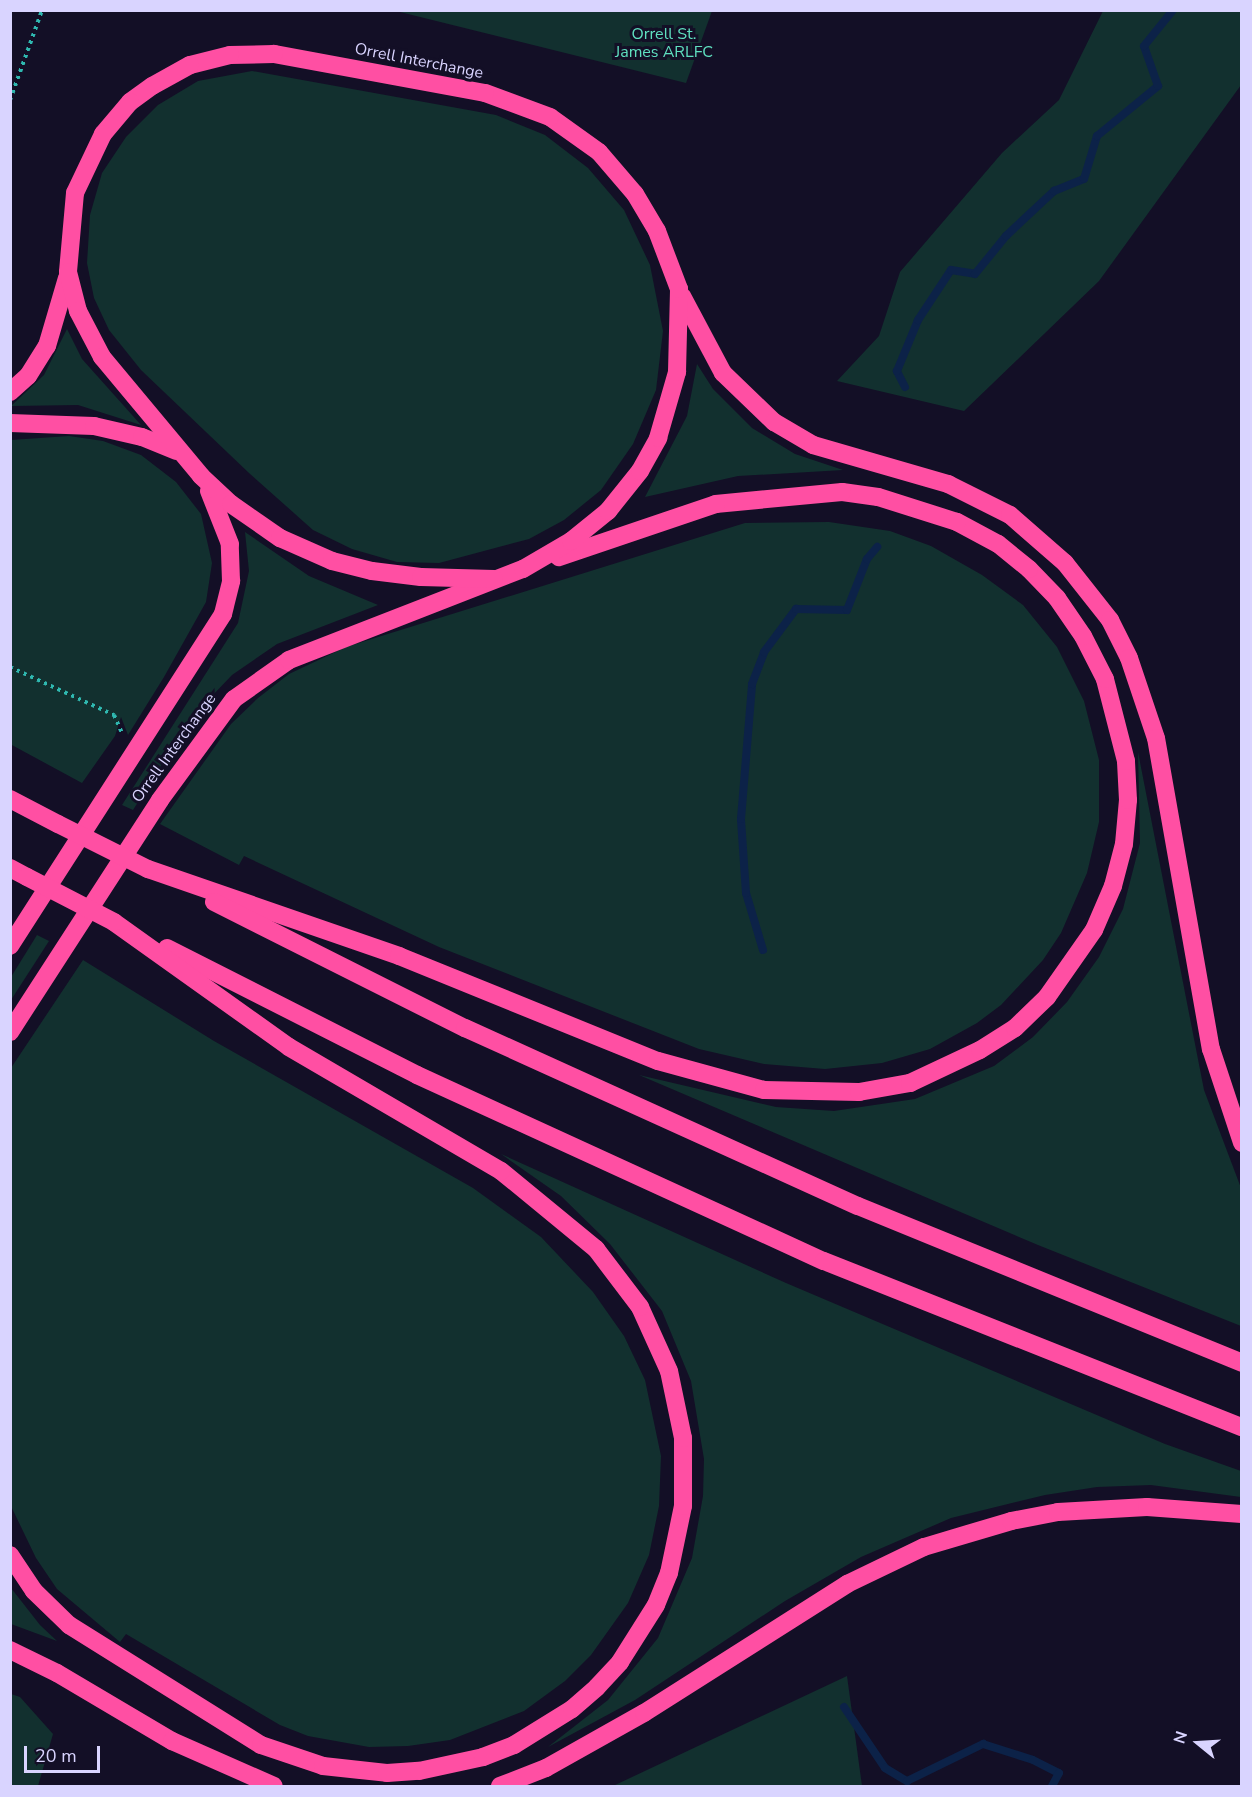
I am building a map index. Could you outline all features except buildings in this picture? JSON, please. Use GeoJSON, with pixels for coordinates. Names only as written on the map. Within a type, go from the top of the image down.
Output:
{"type":"FeatureCollection","features":[{"type":"Feature","properties":{"kind":"highway","name":"Orrell Interchange"},"geometry":{"type":"LineString","coordinates":[[10,1032],[160,800],[234,699],[289,660],[524,569],[572,541],[608,511],[640,471],[658,438],[677,372],[679,289],[657,231],[635,194],[599,152],[550,117],[485,93],[273,54],[230,55],[190,65],[130,102],[103,134],[80,177],[70,219],[68,272],[78,311],[102,357],[178,452],[201,476],[265,529],[332,561],[421,578],[494,579]]}},
{"type":"Feature","properties":{"kind":"highway"},"geometry":{"type":"LineString","coordinates":[[10,392],[28,376],[47,346],[61,306],[68,272]]}},
{"type":"Feature","properties":{"kind":"highway"},"geometry":{"type":"LineString","coordinates":[[679,289],[692,320],[723,374],[774,422],[813,445],[948,484],[1010,515],[1065,563],[1110,620],[1130,657],[1156,738],[1211,1049],[1242,1143]]}},
{"type":"Feature","properties":{"kind":"highway"},"geometry":{"type":"LineString","coordinates":[[10,423],[94,426],[142,437],[178,452]]}},
{"type":"Feature","properties":{"kind":"highway","name":"Orrell Interchange"},"geometry":{"type":"LineString","coordinates":[[10,946],[223,614],[231,581],[230,544],[221,512],[201,476]]}},
{"type":"Feature","properties":{"kind":"highway"},"geometry":{"type":"LineString","coordinates":[[148,869],[399,956],[658,1061],[764,1090],[859,1092],[910,1083],[947,1068],[1015,1028],[1047,997],[1072,965],[1094,930],[1115,876],[1124,844],[1128,800],[1126,761],[1105,679],[1083,636],[1057,598],[998,544],[957,522],[878,497],[842,492],[781,495],[716,504],[524,569]]}},
{"type":"Feature","properties":{"kind":"highway"},"geometry":{"type":"LineString","coordinates":[[10,800],[465,1028],[858,1206],[1242,1363]]}},
{"type":"Feature","properties":{"kind":"highway"},"geometry":{"type":"LineString","coordinates":[[10,868],[417,1075],[824,1261],[1242,1427]]}},
{"type":"Feature","properties":{"kind":"highway"},"geometry":{"type":"LineString","coordinates":[[10,1555],[34,1591],[69,1625],[261,1745],[333,1768],[419,1771],[483,1757],[514,1745],[562,1716],[597,1687],[633,1644],[656,1605],[669,1573],[683,1506],[683,1438],[669,1371],[640,1307],[596,1249],[501,1171],[289,1047],[114,922]]}},
{"type":"Feature","properties":{"kind":"highway"},"geometry":{"type":"LineString","coordinates":[[500,1786],[546,1768],[644,1713],[847,1584],[924,1547],[1011,1521],[1058,1512],[1148,1507],[1242,1515]]}},
{"type":"Feature","properties":{"kind":"highway"},"geometry":{"type":"LineString","coordinates":[[10,1650],[57,1673],[172,1740],[274,1786]]}},
{"type":"Feature","properties":{"kind":"path"},"geometry":{"type":"LineString","coordinates":[[10,100],[42,10]]}},
{"type":"Feature","properties":{"kind":"path"},"geometry":{"type":"LineString","coordinates":[[10,668],[114,715],[122,733],[116,743]]}},
{"type":"Feature","properties":{"kind":"green space","name":"Orrell St. James ARLFC"},"geometry":{"type":"Polygon","coordinates":[[[712,10],[686,83],[396,11],[712,10]]]}},
{"type":"Feature","properties":{"kind":"green space"},"geometry":{"type":"Polygon","coordinates":[[[1103,11],[1241,11],[1241,85],[1099,281],[964,411],[837,381],[879,336],[900,272],[1002,153],[1059,100],[1103,11]]]}},
{"type":"Feature","properties":{"kind":"green space"},"geometry":{"type":"Polygon","coordinates":[[[252,71],[496,115],[545,135],[588,168],[624,210],[650,265],[663,331],[656,390],[633,444],[601,490],[564,520],[529,539],[439,563],[397,562],[352,549],[313,530],[249,473],[141,370],[109,330],[94,298],[87,263],[90,215],[102,173],[126,137],[158,105],[198,81],[252,71]]]}},
{"type":"Feature","properties":{"kind":"green space"},"geometry":{"type":"Polygon","coordinates":[[[67,329],[82,359],[141,425],[78,405],[11,406],[44,375],[67,329]]]}},
{"type":"Feature","properties":{"kind":"green space"},"geometry":{"type":"Polygon","coordinates":[[[697,364],[713,389],[752,428],[795,454],[843,470],[738,476],[645,497],[687,416],[697,364]]]}},
{"type":"Feature","properties":{"kind":"green space"},"geometry":{"type":"Polygon","coordinates":[[[69,436],[103,441],[141,455],[176,482],[201,514],[212,563],[206,602],[164,677],[128,735],[121,717],[115,736],[82,783],[10,744],[11,440],[69,436]]]}},
{"type":"Feature","properties":{"kind":"green space"},"geometry":{"type":"Polygon","coordinates":[[[829,522],[890,531],[931,546],[982,575],[1023,605],[1057,647],[1084,701],[1099,760],[1099,822],[1087,873],[1061,933],[1043,960],[1001,1005],[977,1023],[930,1049],[882,1063],[825,1069],[764,1064],[699,1049],[439,947],[244,856],[239,865],[160,824],[231,724],[258,698],[289,674],[346,647],[745,523],[829,522]]]}},
{"type":"Feature","properties":{"kind":"green space"},"geometry":{"type":"Polygon","coordinates":[[[245,532],[309,576],[378,605],[277,644],[232,675],[193,716],[133,810],[122,805],[238,623],[249,571],[245,532]]]}},
{"type":"Feature","properties":{"kind":"green space"},"geometry":{"type":"Polygon","coordinates":[[[1138,752],[1204,1090],[1241,1188],[1241,1326],[1038,1245],[639,1075],[776,1107],[834,1111],[915,1099],[994,1066],[1033,1037],[1067,1002],[1099,957],[1123,909],[1140,843],[1138,752]]]}},
{"type":"Feature","properties":{"kind":"green space"},"geometry":{"type":"Polygon","coordinates":[[[37,935],[49,941],[11,1000],[11,977],[37,935]]]}},
{"type":"Feature","properties":{"kind":"green space"},"geometry":{"type":"Polygon","coordinates":[[[83,960],[214,1041],[473,1188],[541,1237],[593,1292],[624,1336],[645,1380],[661,1456],[659,1506],[649,1555],[628,1603],[591,1655],[565,1681],[524,1711],[450,1740],[408,1746],[369,1747],[308,1736],[280,1725],[126,1634],[120,1642],[57,1589],[36,1558],[10,1504],[11,1068],[83,960]]]}},
{"type":"Feature","properties":{"kind":"green space"},"geometry":{"type":"Polygon","coordinates":[[[501,1154],[786,1283],[1165,1444],[1241,1471],[1241,1497],[1151,1485],[1097,1487],[1045,1495],[951,1518],[861,1557],[785,1601],[635,1700],[548,1747],[608,1700],[658,1638],[692,1558],[703,1496],[704,1459],[691,1381],[662,1311],[610,1244],[561,1196],[501,1154]]]}},
{"type":"Feature","properties":{"kind":"green space"},"geometry":{"type":"Polygon","coordinates":[[[11,1588],[40,1625],[57,1641],[11,1624],[11,1588]]]}},
{"type":"Feature","properties":{"kind":"green space"},"geometry":{"type":"Polygon","coordinates":[[[847,1676],[862,1786],[613,1786],[847,1676]]]}},
{"type":"Feature","properties":{"kind":"green space"},"geometry":{"type":"Polygon","coordinates":[[[11,1694],[20,1697],[53,1734],[38,1786],[11,1786],[11,1694]]]}},
{"type":"Feature","properties":{"kind":"waterway"},"geometry":{"type":"LineString","coordinates":[[905,387],[897,371],[918,320],[951,270],[975,274],[1006,236],[1054,191],[1084,179],[1097,136],[1158,86],[1144,46],[1173,10]]}},
{"type":"Feature","properties":{"kind":"waterway"},"geometry":{"type":"LineString","coordinates":[[763,950],[746,893],[741,819],[752,684],[764,652],[796,609],[847,610],[867,559],[877,547]]}},
{"type":"Feature","properties":{"kind":"waterway"},"geometry":{"type":"LineString","coordinates":[[844,1707],[885,1768],[907,1781],[983,1744],[1033,1760],[1059,1773],[1052,1786]]}}]}
